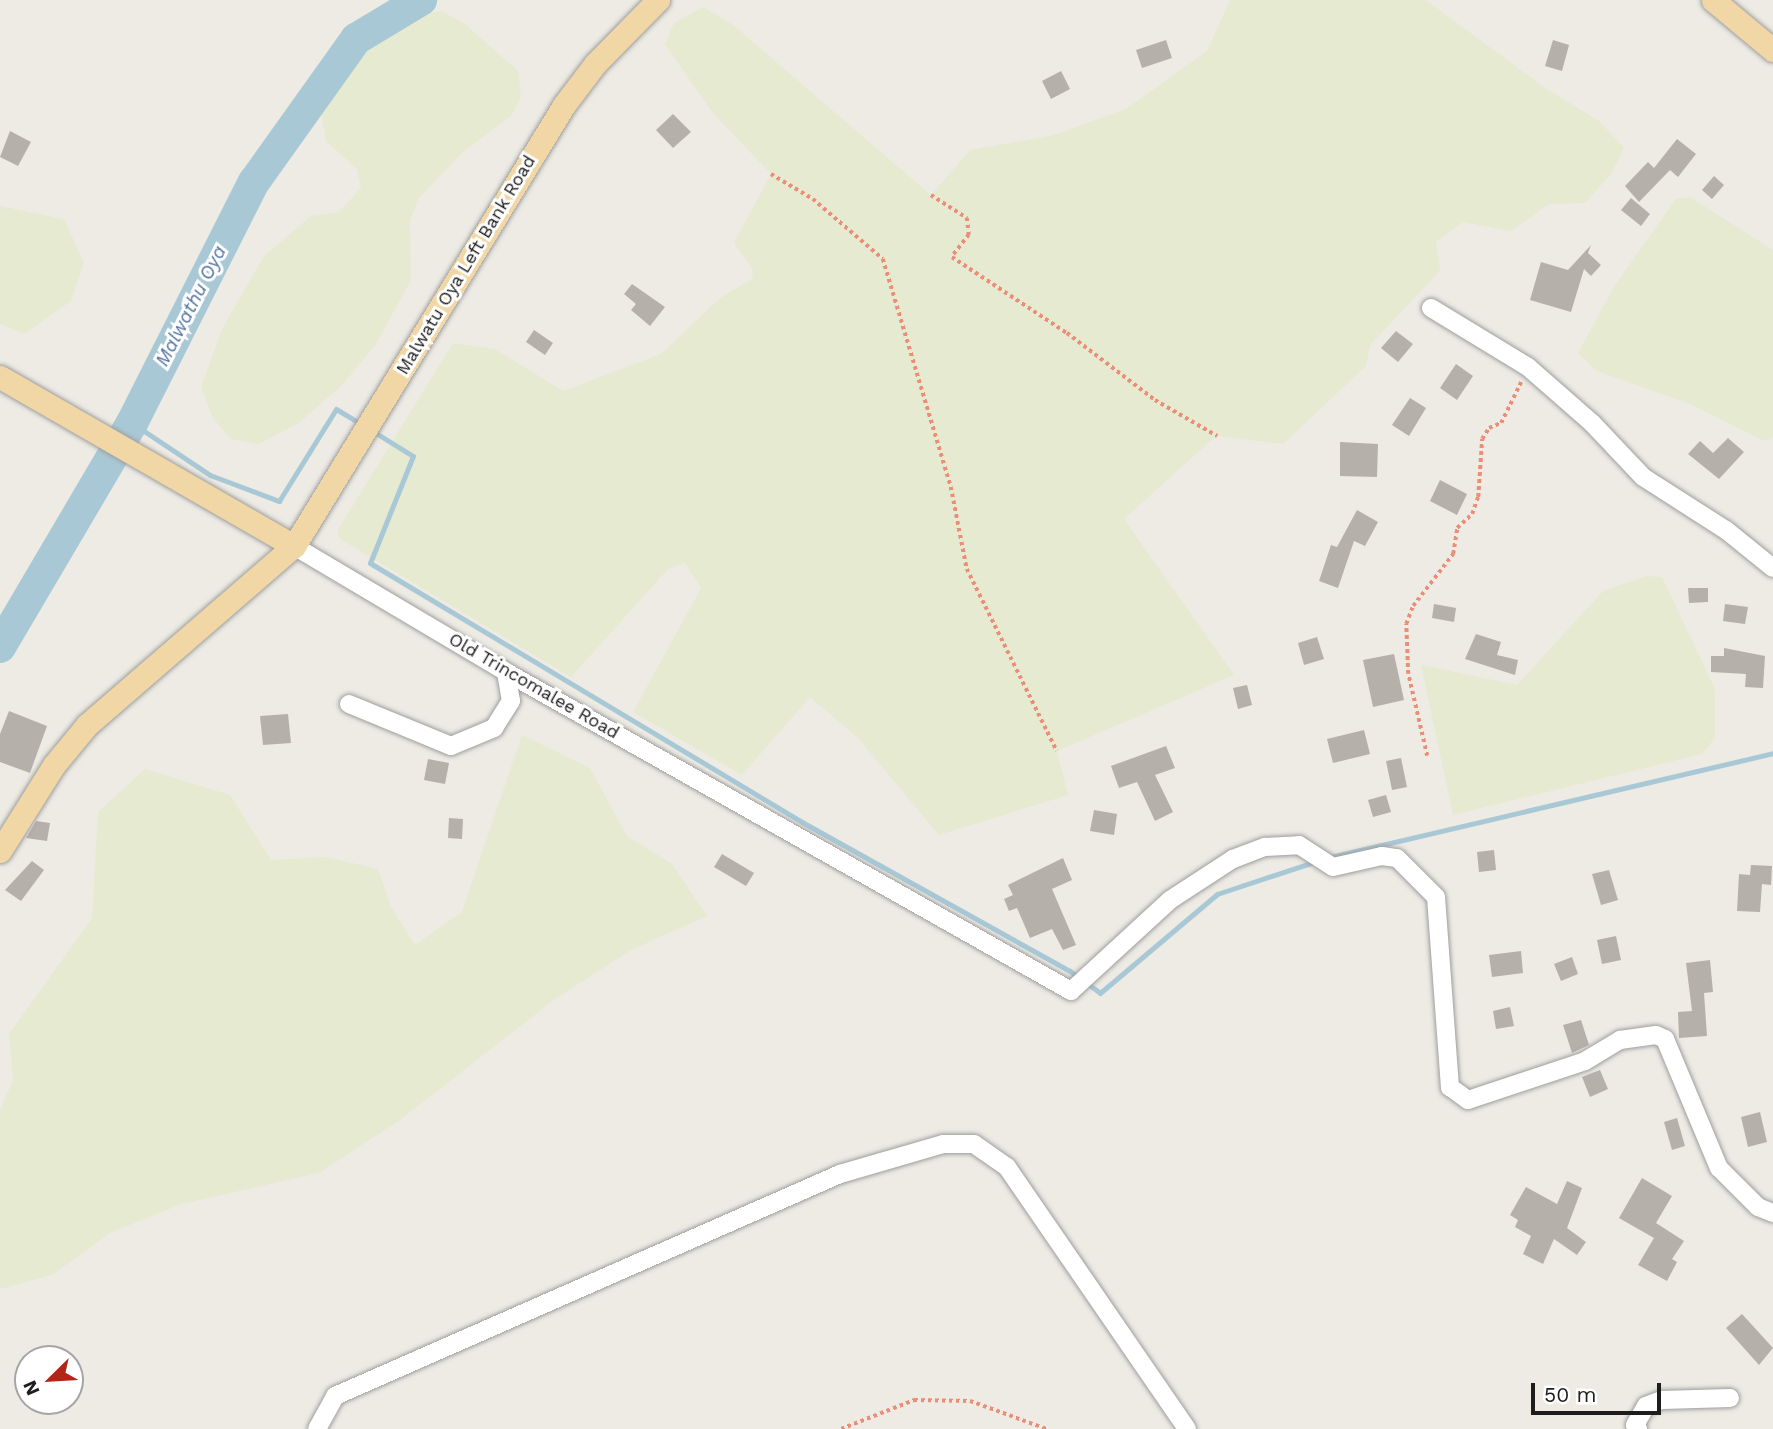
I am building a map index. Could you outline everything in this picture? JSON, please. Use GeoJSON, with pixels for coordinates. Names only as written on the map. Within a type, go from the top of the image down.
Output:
{"type":"FeatureCollection","features":[{"type":"Feature","properties":{"kind":"main road","name":"Malwatu Oya Left Bank Road"},"geometry":{"type":"LineString","coordinates":[[0,850],[54,765],[87,724],[294,546],[564,105],[595,64],[658,0]]}},
{"type":"Feature","properties":{"kind":"main road"},"geometry":{"type":"LineString","coordinates":[[1713,0],[1773,50]]}},
{"type":"Feature","properties":{"kind":"main road","name":"Old Trincomalee Road"},"geometry":{"type":"LineString","coordinates":[[7,381],[250,517],[294,546]]}},
{"type":"Feature","properties":{"kind":"street"},"geometry":{"type":"LineString","coordinates":[[1431,308],[1528,367],[1592,423],[1643,477],[1726,530],[1773,568]]}},
{"type":"Feature","properties":{"kind":"street","name":"Old Trincomalee Road"},"geometry":{"type":"LineString","coordinates":[[294,546],[506,672],[1071,991],[1170,900],[1233,859],[1265,847],[1299,845],[1333,867],[1382,856],[1397,858],[1436,897],[1450,1087],[1468,1100],[1585,1061],[1620,1040],[1656,1035],[1665,1040],[1719,1168],[1758,1207],[1773,1213]]}},
{"type":"Feature","properties":{"kind":"street"},"geometry":{"type":"LineString","coordinates":[[349,704],[452,746],[494,729],[511,701],[506,672]]}},
{"type":"Feature","properties":{"kind":"street"},"geometry":{"type":"LineString","coordinates":[[317,1429],[335,1396],[840,1174],[943,1144],[974,1144],[1007,1167],[1187,1429]]}},
{"type":"Feature","properties":{"kind":"street"},"geometry":{"type":"LineString","coordinates":[[1638,1429],[1635,1425],[1646,1406],[1662,1399],[1730,1398]]}},
{"type":"Feature","properties":{"kind":"path"},"geometry":{"type":"LineString","coordinates":[[771,174],[813,200],[883,259],[951,487],[967,569],[1057,751]]}},
{"type":"Feature","properties":{"kind":"path"},"geometry":{"type":"LineString","coordinates":[[931,195],[967,218],[969,235],[952,257],[1067,333],[1155,400],[1217,436]]}},
{"type":"Feature","properties":{"kind":"path"},"geometry":{"type":"LineString","coordinates":[[1427,755],[1408,674],[1406,624],[1413,606],[1453,554],[1457,527],[1472,513],[1478,497],[1482,439],[1489,428],[1501,423],[1528,367]]}},
{"type":"Feature","properties":{"kind":"path"},"geometry":{"type":"LineString","coordinates":[[841,1429],[914,1400],[970,1401],[1047,1429]]}},
{"type":"Feature","properties":{"kind":"green space"},"geometry":{"type":"Polygon","coordinates":[[[1230,0],[1426,0],[1545,88],[1599,121],[1624,148],[1611,174],[1585,203],[1549,204],[1511,231],[1463,222],[1436,242],[1440,271],[1370,345],[1366,366],[1283,444],[1216,436],[1124,519],[1234,675],[1057,751],[1068,795],[939,835],[858,738],[810,697],[742,775],[633,712],[701,588],[685,563],[668,569],[571,677],[340,539],[337,531],[453,343],[495,349],[563,391],[661,354],[720,298],[752,279],[753,270],[734,243],[771,174],[712,112],[665,44],[674,23],[703,7],[732,24],[931,195],[970,150],[1054,135],[1126,109],[1207,51],[1230,0]]]}},
{"type":"Feature","properties":{"kind":"green space"},"geometry":{"type":"Polygon","coordinates":[[[441,11],[464,23],[518,71],[521,97],[512,115],[462,153],[418,199],[410,221],[411,280],[376,344],[343,384],[300,422],[259,444],[231,439],[213,418],[201,387],[223,327],[264,256],[311,216],[339,212],[361,188],[357,169],[326,141],[319,102],[353,58],[414,16],[441,11]]]}},
{"type":"Feature","properties":{"kind":"green space"},"geometry":{"type":"Polygon","coordinates":[[[1690,197],[1773,250],[1773,437],[1764,441],[1690,404],[1597,371],[1578,353],[1615,285],[1676,199],[1690,197]]]}},
{"type":"Feature","properties":{"kind":"green space"},"geometry":{"type":"Polygon","coordinates":[[[0,206],[64,219],[84,263],[71,301],[24,334],[0,324],[0,206]]]}},
{"type":"Feature","properties":{"kind":"green space"},"geometry":{"type":"Polygon","coordinates":[[[1646,576],[1662,577],[1715,689],[1715,738],[1702,754],[1453,815],[1421,665],[1517,685],[1603,591],[1646,576]]]}},
{"type":"Feature","properties":{"kind":"green space"},"geometry":{"type":"Polygon","coordinates":[[[522,735],[590,768],[627,836],[672,864],[707,916],[631,950],[555,999],[400,1120],[319,1173],[181,1204],[110,1233],[52,1275],[0,1289],[0,1110],[13,1080],[9,1034],[92,918],[98,812],[145,769],[230,795],[271,860],[326,857],[378,869],[391,907],[415,945],[462,912],[522,735]]]}},
{"type":"Feature","properties":{"kind":"building"},"geometry":{"type":"Polygon","coordinates":[[[1166,40],[1172,58],[1142,68],[1136,50],[1166,40]]]}},
{"type":"Feature","properties":{"kind":"building"},"geometry":{"type":"Polygon","coordinates":[[[1553,40],[1569,45],[1562,71],[1545,66],[1553,40]]]}},
{"type":"Feature","properties":{"kind":"building"},"geometry":{"type":"Polygon","coordinates":[[[1061,71],[1070,89],[1051,99],[1042,81],[1061,71]]]}},
{"type":"Feature","properties":{"kind":"building"},"geometry":{"type":"Polygon","coordinates":[[[673,114],[691,132],[673,148],[656,130],[673,114]]]}},
{"type":"Feature","properties":{"kind":"building"},"geometry":{"type":"Polygon","coordinates":[[[10,131],[31,142],[18,166],[0,157],[10,131]]]}},
{"type":"Feature","properties":{"kind":"building"},"geometry":{"type":"Polygon","coordinates":[[[1677,139],[1696,154],[1678,177],[1670,170],[1639,202],[1625,186],[1648,162],[1654,168],[1677,139]]]}},
{"type":"Feature","properties":{"kind":"building"},"geometry":{"type":"Polygon","coordinates":[[[1714,176],[1724,185],[1712,199],[1702,190],[1714,176]]]}},
{"type":"Feature","properties":{"kind":"building"},"geometry":{"type":"Polygon","coordinates":[[[1631,198],[1650,214],[1641,226],[1621,210],[1631,198]]]}},
{"type":"Feature","properties":{"kind":"building"},"geometry":{"type":"Polygon","coordinates":[[[1591,245],[1588,253],[1601,265],[1591,276],[1584,269],[1571,312],[1530,300],[1541,262],[1568,270],[1591,245]]]}},
{"type":"Feature","properties":{"kind":"building"},"geometry":{"type":"Polygon","coordinates":[[[632,284],[665,307],[650,326],[631,310],[636,304],[624,294],[632,284]]]}},
{"type":"Feature","properties":{"kind":"building"},"geometry":{"type":"Polygon","coordinates":[[[534,330],[553,343],[545,355],[526,342],[534,330]]]}},
{"type":"Feature","properties":{"kind":"building"},"geometry":{"type":"Polygon","coordinates":[[[1396,331],[1413,344],[1398,362],[1381,348],[1396,331]]]}},
{"type":"Feature","properties":{"kind":"building"},"geometry":{"type":"Polygon","coordinates":[[[1456,364],[1473,376],[1457,400],[1440,388],[1456,364]]]}},
{"type":"Feature","properties":{"kind":"building"},"geometry":{"type":"Polygon","coordinates":[[[1410,398],[1426,408],[1409,436],[1392,425],[1410,398]]]}},
{"type":"Feature","properties":{"kind":"building"},"geometry":{"type":"Polygon","coordinates":[[[1728,438],[1744,452],[1719,479],[1688,454],[1700,441],[1713,453],[1728,438]]]}},
{"type":"Feature","properties":{"kind":"building"},"geometry":{"type":"Polygon","coordinates":[[[1340,442],[1378,444],[1377,477],[1340,476],[1340,442]]]}},
{"type":"Feature","properties":{"kind":"building"},"geometry":{"type":"Polygon","coordinates":[[[1440,480],[1467,494],[1457,515],[1430,501],[1440,480]]]}},
{"type":"Feature","properties":{"kind":"building"},"geometry":{"type":"Polygon","coordinates":[[[1357,510],[1378,522],[1365,546],[1354,541],[1338,588],[1319,581],[1331,545],[1337,547],[1357,510]]]}},
{"type":"Feature","properties":{"kind":"building"},"geometry":{"type":"Polygon","coordinates":[[[1688,588],[1708,588],[1708,602],[1689,603],[1688,588]]]}},
{"type":"Feature","properties":{"kind":"building"},"geometry":{"type":"Polygon","coordinates":[[[1434,604],[1456,608],[1454,622],[1432,618],[1434,604]]]}},
{"type":"Feature","properties":{"kind":"building"},"geometry":{"type":"Polygon","coordinates":[[[1725,604],[1748,607],[1745,624],[1723,621],[1725,604]]]}},
{"type":"Feature","properties":{"kind":"building"},"geometry":{"type":"Polygon","coordinates":[[[1476,634],[1501,642],[1497,655],[1518,660],[1515,675],[1465,659],[1476,634]]]}},
{"type":"Feature","properties":{"kind":"building"},"geometry":{"type":"Polygon","coordinates":[[[1317,637],[1324,659],[1304,665],[1298,643],[1317,637]]]}},
{"type":"Feature","properties":{"kind":"building"},"geometry":{"type":"Polygon","coordinates":[[[1724,648],[1765,656],[1763,688],[1745,687],[1746,674],[1711,672],[1711,656],[1724,656],[1724,648]]]}},
{"type":"Feature","properties":{"kind":"building"},"geometry":{"type":"Polygon","coordinates":[[[1394,654],[1404,700],[1373,707],[1363,660],[1394,654]]]}},
{"type":"Feature","properties":{"kind":"building"},"geometry":{"type":"Polygon","coordinates":[[[1247,685],[1252,705],[1238,709],[1233,688],[1247,685]]]}},
{"type":"Feature","properties":{"kind":"building"},"geometry":{"type":"Polygon","coordinates":[[[9,711],[47,726],[30,773],[0,762],[0,734],[9,711]]]}},
{"type":"Feature","properties":{"kind":"building"},"geometry":{"type":"Polygon","coordinates":[[[288,714],[291,743],[263,745],[260,716],[288,714]]]}},
{"type":"Feature","properties":{"kind":"building"},"geometry":{"type":"Polygon","coordinates":[[[1364,730],[1370,754],[1333,763],[1327,739],[1364,730]]]}},
{"type":"Feature","properties":{"kind":"building"},"geometry":{"type":"Polygon","coordinates":[[[1166,746],[1175,768],[1155,775],[1173,812],[1155,821],[1137,782],[1119,788],[1111,766],[1166,746]]]}},
{"type":"Feature","properties":{"kind":"building"},"geometry":{"type":"Polygon","coordinates":[[[1401,758],[1407,787],[1392,790],[1386,761],[1401,758]]]}},
{"type":"Feature","properties":{"kind":"building"},"geometry":{"type":"Polygon","coordinates":[[[428,759],[449,763],[445,784],[424,780],[428,759]]]}},
{"type":"Feature","properties":{"kind":"building"},"geometry":{"type":"Polygon","coordinates":[[[1386,795],[1391,812],[1373,817],[1368,800],[1386,795]]]}},
{"type":"Feature","properties":{"kind":"building"},"geometry":{"type":"Polygon","coordinates":[[[1094,810],[1117,814],[1114,835],[1090,831],[1094,810]]]}},
{"type":"Feature","properties":{"kind":"building"},"geometry":{"type":"Polygon","coordinates":[[[449,818],[463,819],[462,839],[448,838],[449,818]]]}},
{"type":"Feature","properties":{"kind":"building"},"geometry":{"type":"Polygon","coordinates":[[[36,821],[50,823],[47,841],[26,838],[36,821]]]}},
{"type":"Feature","properties":{"kind":"building"},"geometry":{"type":"Polygon","coordinates":[[[1494,850],[1496,870],[1479,872],[1477,852],[1494,850]]]}},
{"type":"Feature","properties":{"kind":"building"},"geometry":{"type":"Polygon","coordinates":[[[722,854],[754,873],[746,886],[714,867],[722,854]]]}},
{"type":"Feature","properties":{"kind":"building"},"geometry":{"type":"Polygon","coordinates":[[[1063,858],[1072,880],[1052,889],[1076,945],[1063,950],[1052,929],[1030,938],[1017,908],[1009,911],[1004,899],[1013,895],[1008,885],[1063,858]]]}},
{"type":"Feature","properties":{"kind":"building"},"geometry":{"type":"Polygon","coordinates":[[[32,861],[44,870],[21,901],[5,890],[32,861]]]}},
{"type":"Feature","properties":{"kind":"building"},"geometry":{"type":"Polygon","coordinates":[[[1751,865],[1772,866],[1771,885],[1762,884],[1760,912],[1737,911],[1739,874],[1750,875],[1751,865]]]}},
{"type":"Feature","properties":{"kind":"building"},"geometry":{"type":"Polygon","coordinates":[[[1609,870],[1618,900],[1601,905],[1592,874],[1609,870]]]}},
{"type":"Feature","properties":{"kind":"building"},"geometry":{"type":"Polygon","coordinates":[[[1616,936],[1621,960],[1602,964],[1597,940],[1616,936]]]}},
{"type":"Feature","properties":{"kind":"building"},"geometry":{"type":"Polygon","coordinates":[[[1521,951],[1523,973],[1492,977],[1489,955],[1521,951]]]}},
{"type":"Feature","properties":{"kind":"building"},"geometry":{"type":"Polygon","coordinates":[[[1572,957],[1578,974],[1561,981],[1554,964],[1572,957]]]}},
{"type":"Feature","properties":{"kind":"building"},"geometry":{"type":"Polygon","coordinates":[[[1710,960],[1713,992],[1704,993],[1707,1036],[1679,1038],[1678,1012],[1692,1011],[1686,963],[1710,960]]]}},
{"type":"Feature","properties":{"kind":"building"},"geometry":{"type":"Polygon","coordinates":[[[1510,1007],[1514,1026],[1496,1029],[1493,1011],[1510,1007]]]}},
{"type":"Feature","properties":{"kind":"building"},"geometry":{"type":"Polygon","coordinates":[[[1581,1020],[1589,1045],[1572,1053],[1563,1025],[1581,1020]]]}},
{"type":"Feature","properties":{"kind":"building"},"geometry":{"type":"Polygon","coordinates":[[[1600,1070],[1608,1089],[1590,1097],[1582,1077],[1600,1070]]]}},
{"type":"Feature","properties":{"kind":"building"},"geometry":{"type":"Polygon","coordinates":[[[1760,1112],[1767,1142],[1748,1147],[1741,1117],[1760,1112]]]}},
{"type":"Feature","properties":{"kind":"building"},"geometry":{"type":"Polygon","coordinates":[[[1677,1118],[1685,1146],[1672,1150],[1664,1122],[1677,1118]]]}},
{"type":"Feature","properties":{"kind":"building"},"geometry":{"type":"Polygon","coordinates":[[[1642,1178],[1672,1196],[1656,1223],[1684,1241],[1672,1259],[1677,1262],[1667,1281],[1638,1265],[1654,1238],[1619,1218],[1642,1178]]]}},
{"type":"Feature","properties":{"kind":"building"},"geometry":{"type":"Polygon","coordinates":[[[1567,1181],[1582,1188],[1567,1228],[1586,1242],[1577,1255],[1554,1239],[1543,1264],[1523,1254],[1531,1236],[1515,1227],[1518,1220],[1510,1215],[1526,1187],[1557,1204],[1567,1181]]]}},
{"type":"Feature","properties":{"kind":"building"},"geometry":{"type":"Polygon","coordinates":[[[1742,1314],[1773,1348],[1759,1365],[1726,1328],[1742,1314]]]}},
{"type":"Feature","properties":{"kind":"waterway","name":"Malwathu Oya"},"geometry":{"type":"LineString","coordinates":[[0,647],[132,423],[254,182],[356,39],[421,0]]}},
{"type":"Feature","properties":{"kind":"waterway"},"geometry":{"type":"LineString","coordinates":[[132,423],[210,475],[279,501],[336,409],[363,425]]}},
{"type":"Feature","properties":{"kind":"waterway"},"geometry":{"type":"LineString","coordinates":[[371,430],[413,456],[370,563],[802,822],[1070,971],[1100,993],[1217,894],[1317,861]]}},
{"type":"Feature","properties":{"kind":"waterway"},"geometry":{"type":"LineString","coordinates":[[1326,858],[1773,753]]}}]}
